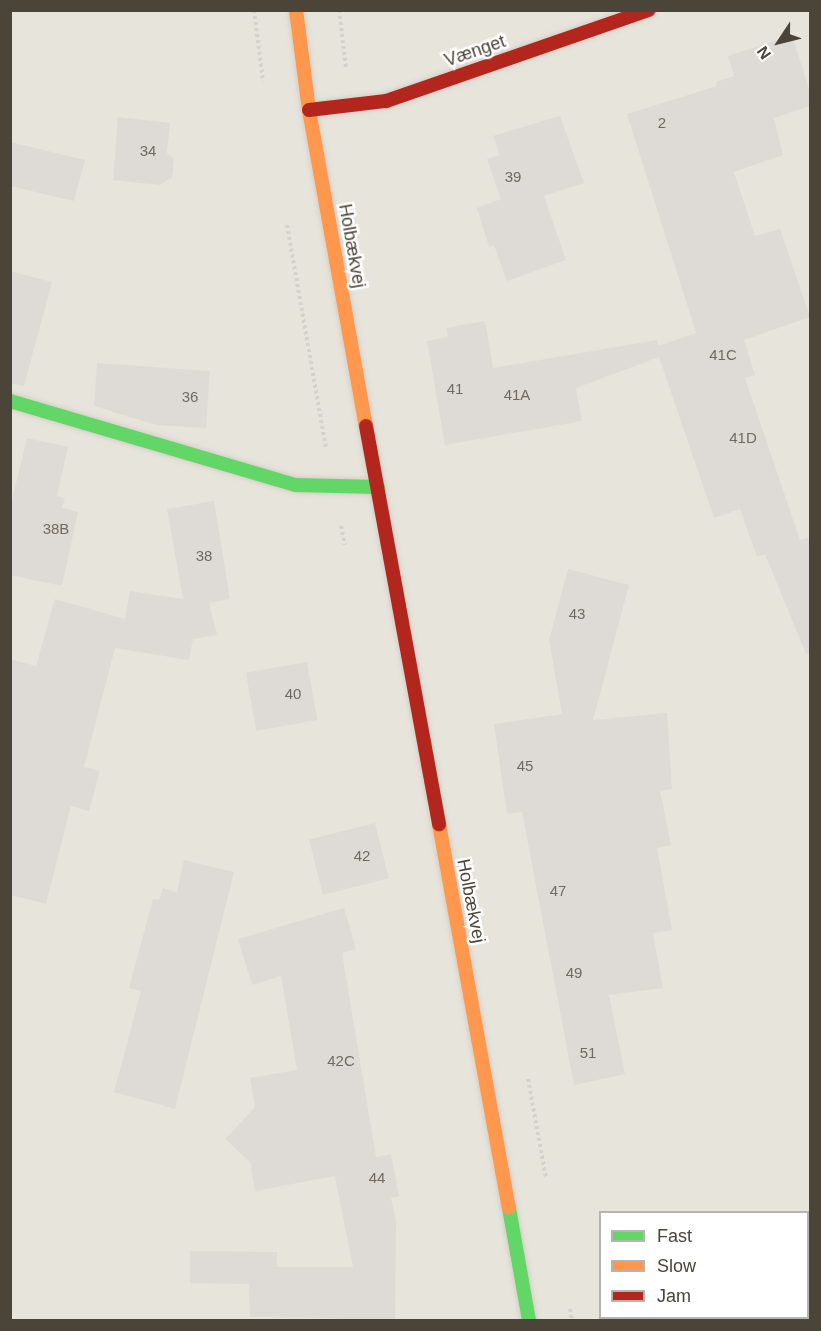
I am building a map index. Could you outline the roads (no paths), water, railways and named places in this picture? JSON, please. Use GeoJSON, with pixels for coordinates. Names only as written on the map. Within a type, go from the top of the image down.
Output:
{"type":"FeatureCollection","features":[{"type":"Feature","properties":{"kind":"main road","name":"Holbækvej"},"geometry":{"type":"LineString","coordinates":[[296,10],[309,110],[529,1320]]}},
{"type":"Feature","properties":{"kind":"main road","name":"Vænget"},"geometry":{"type":"LineString","coordinates":[[309,110],[386,101],[649,10]]}},
{"type":"Feature","properties":{"kind":"main road"},"geometry":{"type":"LineString","coordinates":[[10,401],[295,485],[378,488]]}}]}
